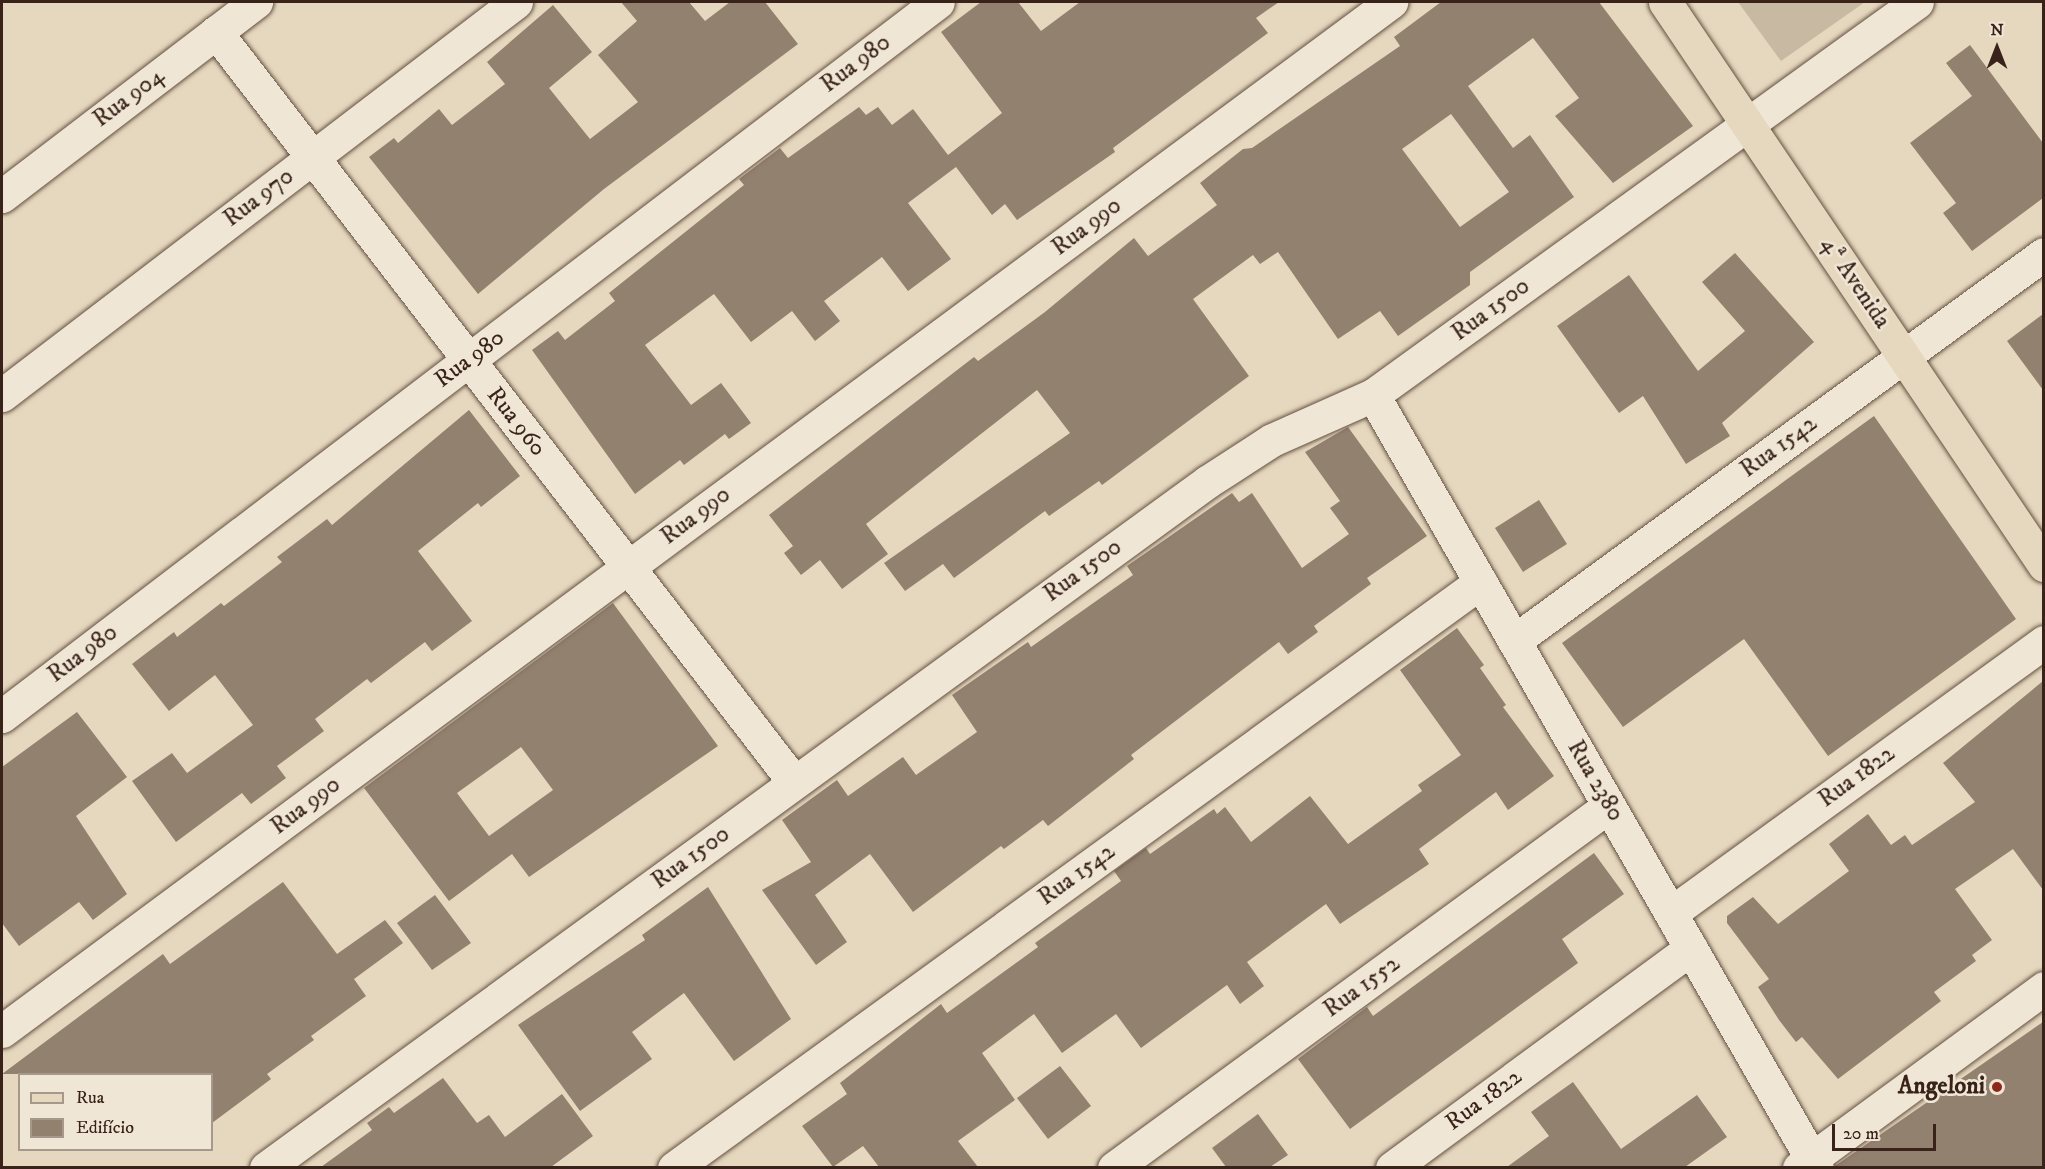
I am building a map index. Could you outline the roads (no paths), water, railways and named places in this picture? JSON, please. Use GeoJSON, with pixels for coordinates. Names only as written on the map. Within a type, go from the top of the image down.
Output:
{"type":"FeatureCollection","features":[{"type":"Feature","properties":{"kind":"main road","name":"4ª Avenida"},"geometry":{"type":"LineString","coordinates":[[1665,2],[2043,566]]}},
{"type":"Feature","properties":{"kind":"street","name":"Rua 904"},"geometry":{"type":"LineString","coordinates":[[2,196],[256,2]]}},
{"type":"Feature","properties":{"kind":"street","name":"Rua 970"},"geometry":{"type":"LineString","coordinates":[[2,395],[516,2]]}},
{"type":"Feature","properties":{"kind":"street","name":"Rua 980"},"geometry":{"type":"LineString","coordinates":[[2,716],[938,2]]}},
{"type":"Feature","properties":{"kind":"street","name":"Rua 990"},"geometry":{"type":"LineString","coordinates":[[2,1031],[1391,2]]}},
{"type":"Feature","properties":{"kind":"street","name":"Rua 1500"},"geometry":{"type":"LineString","coordinates":[[266,1167],[1207,482],[1272,440],[1373,395],[1917,2]]}},
{"type":"Feature","properties":{"kind":"street","name":"Rua 960"},"geometry":{"type":"LineString","coordinates":[[216,32],[794,783]]}},
{"type":"Feature","properties":{"kind":"street","name":"Rua 1542"},"geometry":{"type":"LineString","coordinates":[[1514,641],[2043,254]]}},
{"type":"Feature","properties":{"kind":"street","name":"Rua 2380"},"geometry":{"type":"LineString","coordinates":[[1373,395],[1691,948],[1809,1165]]}},
{"type":"Feature","properties":{"kind":"street","name":"Rua 1542"},"geometry":{"type":"LineString","coordinates":[[674,1167],[1481,582]]}},
{"type":"Feature","properties":{"kind":"street","name":"Rua 1822"},"geometry":{"type":"LineString","coordinates":[[1671,913],[2043,642]]}},
{"type":"Feature","properties":{"kind":"street","name":"Rua 1552"},"geometry":{"type":"LineString","coordinates":[[1114,1167],[1609,806]]}},
{"type":"Feature","properties":{"kind":"street","name":"Rua 1822"},"geometry":{"type":"LineString","coordinates":[[1392,1167],[1691,948]]}},
{"type":"Feature","properties":{"kind":"street"},"geometry":{"type":"LineString","coordinates":[[1809,1165],[2043,988]]}},
{"type":"Feature","properties":{"kind":"place","name":"Angeloni"},"geometry":{"type":"Point","coordinates":[1997,1087]}}]}
